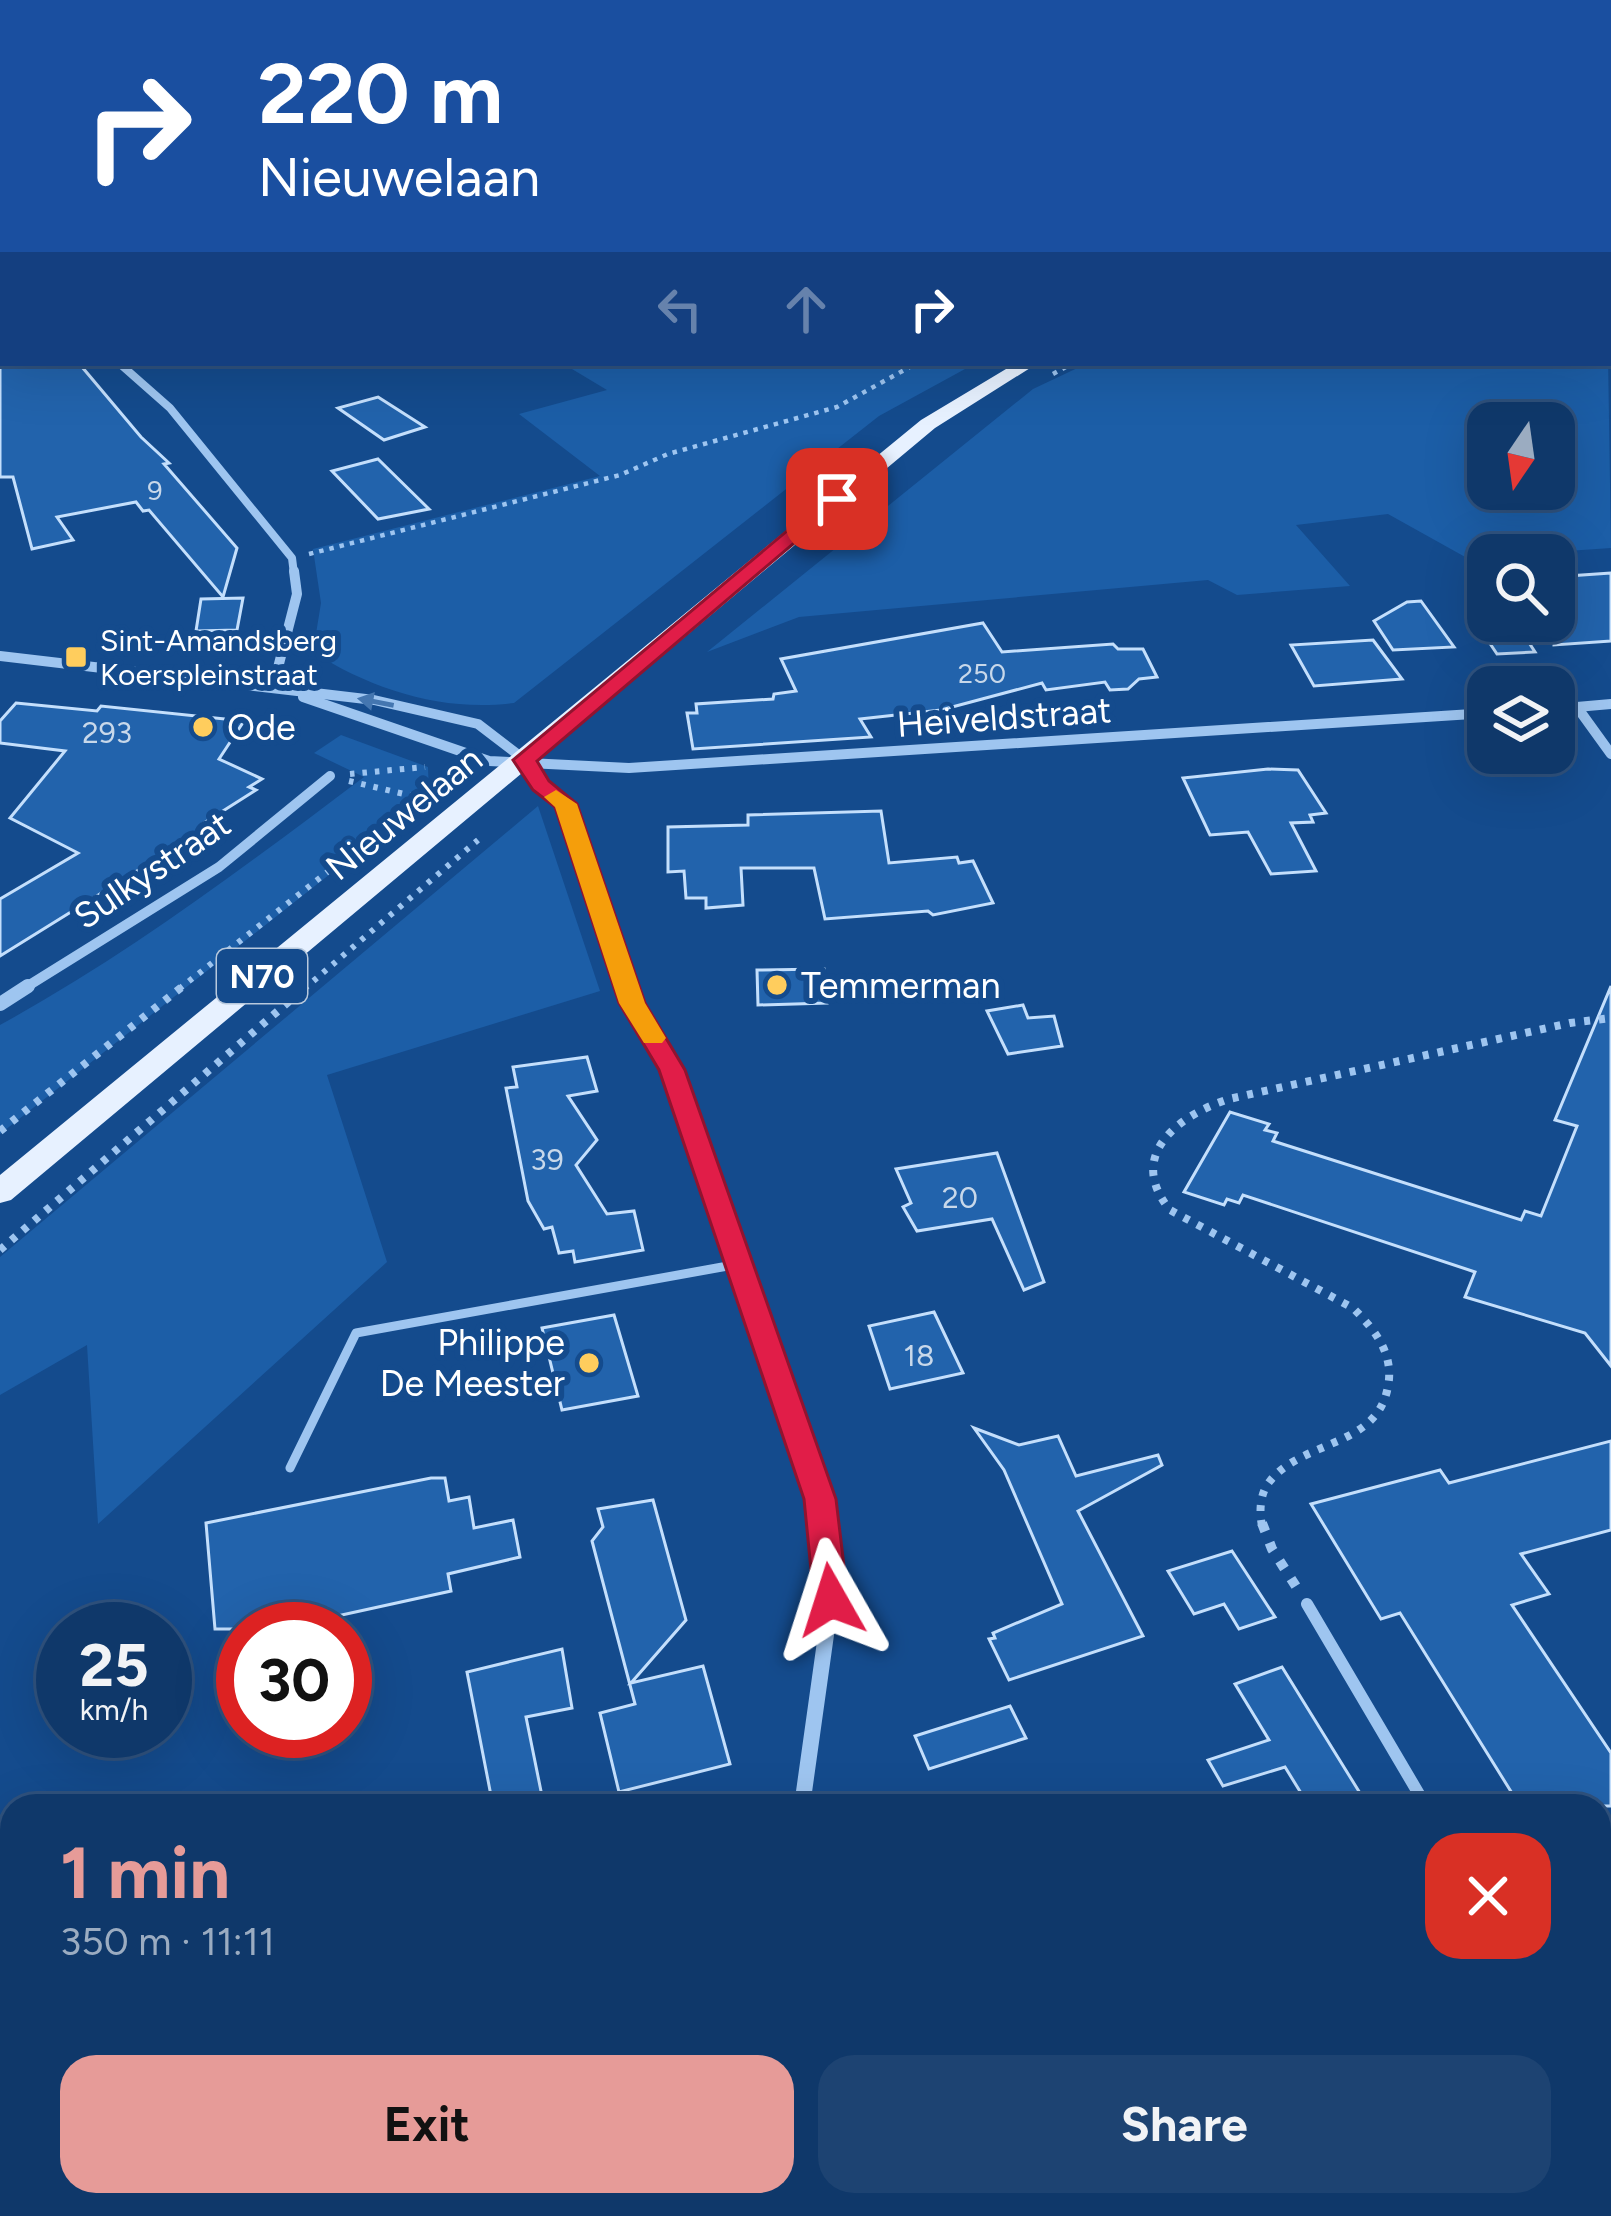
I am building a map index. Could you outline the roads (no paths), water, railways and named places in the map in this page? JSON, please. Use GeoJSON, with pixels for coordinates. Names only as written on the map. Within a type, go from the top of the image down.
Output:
{"type":"FeatureCollection","features":[{"type":"Feature","properties":{"kind":"main road","name":"Nieuwelaan"},"geometry":{"type":"LineString","coordinates":[[0,1192],[928,424],[1024,366]]}},
{"type":"Feature","properties":{"kind":"street"},"geometry":{"type":"LineString","coordinates":[[122,366],[170,408],[292,558],[297,594],[273,687]]}},
{"type":"Feature","properties":{"kind":"street","name":"Heiveldstraat"},"geometry":{"type":"LineString","coordinates":[[0,656],[374,700],[478,724],[525,760]]}},
{"type":"Feature","properties":{"kind":"street","name":"Heiveldstraat"},"geometry":{"type":"LineString","coordinates":[[273,687],[489,761],[656,768],[1467,713]]}},
{"type":"Feature","properties":{"kind":"street"},"geometry":{"type":"LineString","coordinates":[[1577,707],[1611,704]]}},
{"type":"Feature","properties":{"kind":"street"},"geometry":{"type":"LineString","coordinates":[[1577,707],[1611,754]]}},
{"type":"Feature","properties":{"kind":"street"},"geometry":{"type":"LineString","coordinates":[[525,760],[541,785],[565,804],[632,1003],[672,1070],[820,1499],[831,1600],[804,1794]]}},
{"type":"Feature","properties":{"kind":"street","name":"Sulkystraat"},"geometry":{"type":"LineString","coordinates":[[0,1004],[219,867],[330,776]]}},
{"type":"Feature","properties":{"kind":"lane"},"geometry":{"type":"LineString","coordinates":[[290,1468],[356,1333],[739,1264]]}},
{"type":"Feature","properties":{"kind":"lane"},"geometry":{"type":"LineString","coordinates":[[1307,1604],[1419,1794]]}},
{"type":"Feature","properties":{"kind":"place","name":"Sint-Amandsberg Koerspleinstraat"},"geometry":{"type":"Point","coordinates":[76,657]}},
{"type":"Feature","properties":{"kind":"place","name":"Ode"},"geometry":{"type":"Point","coordinates":[203,727]}},
{"type":"Feature","properties":{"kind":"place","name":"Temmerman"},"geometry":{"type":"Point","coordinates":[777,985]}},
{"type":"Feature","properties":{"kind":"place","name":"Philippe De Meester"},"geometry":{"type":"Point","coordinates":[589,1363]}}]}
